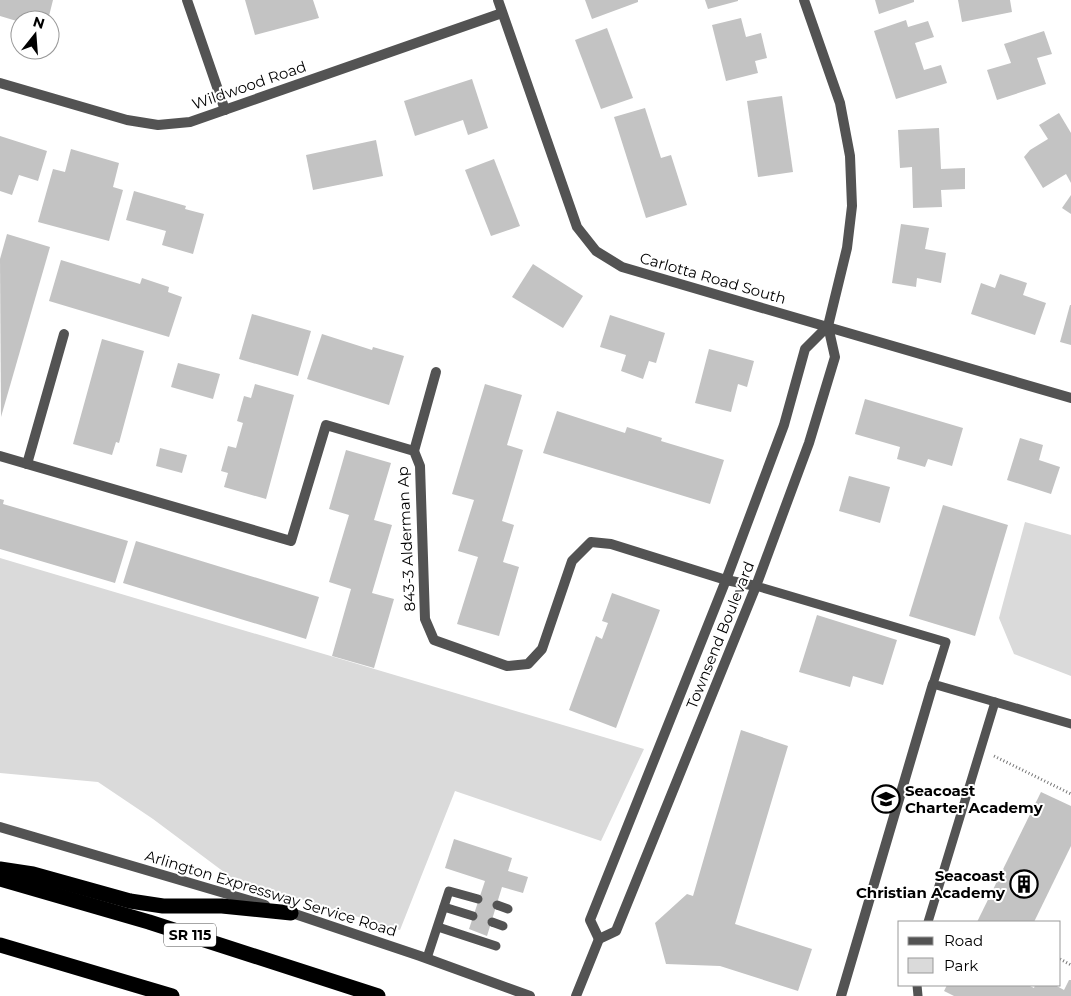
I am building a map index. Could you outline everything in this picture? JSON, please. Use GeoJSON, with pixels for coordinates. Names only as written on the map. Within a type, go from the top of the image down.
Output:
{"type":"FeatureCollection","features":[{"type":"Feature","properties":{"kind":"highway"},"geometry":{"type":"LineString","coordinates":[[0,868],[33,874],[130,901],[164,906],[222,906],[291,913]]}},
{"type":"Feature","properties":{"kind":"highway","name":"SR 115"},"geometry":{"type":"LineString","coordinates":[[0,879],[149,922],[378,996]]}},
{"type":"Feature","properties":{"kind":"highway"},"geometry":{"type":"LineString","coordinates":[[0,945],[172,996]]}},
{"type":"Feature","properties":{"kind":"street"},"geometry":{"type":"LineString","coordinates":[[187,0],[225,110]]}},
{"type":"Feature","properties":{"kind":"street","name":"Carlotta Road South"},"geometry":{"type":"LineString","coordinates":[[498,0],[577,226],[596,251],[622,267],[1071,398]]}},
{"type":"Feature","properties":{"kind":"street","name":"Townsend Boulevard"},"geometry":{"type":"LineString","coordinates":[[804,0],[840,103],[850,156],[852,206],[847,248],[828,326],[835,358],[809,443],[756,586],[616,931],[599,939],[590,920],[726,580],[784,425],[805,349],[828,326]]}},
{"type":"Feature","properties":{"kind":"street","name":"Wildwood Road"},"geometry":{"type":"LineString","coordinates":[[0,83],[127,120],[158,125],[190,122],[502,13]]}},
{"type":"Feature","properties":{"kind":"street"},"geometry":{"type":"LineString","coordinates":[[27,464],[64,334]]}},
{"type":"Feature","properties":{"kind":"street"},"geometry":{"type":"LineString","coordinates":[[414,451],[436,372]]}},
{"type":"Feature","properties":{"kind":"street","name":"843-3 Alderman Ap"},"geometry":{"type":"LineString","coordinates":[[0,456],[291,541],[326,425],[414,451],[420,466],[425,619],[434,640],[507,666],[528,664],[542,649],[572,561],[591,542],[611,544],[726,580],[756,586]]}},
{"type":"Feature","properties":{"kind":"street"},"geometry":{"type":"LineString","coordinates":[[841,996],[933,684]]}},
{"type":"Feature","properties":{"kind":"street","name":"Arlington Expressway Service Road"},"geometry":{"type":"LineString","coordinates":[[0,827],[291,913],[427,958],[530,996]]}},
{"type":"Feature","properties":{"kind":"street"},"geometry":{"type":"LineString","coordinates":[[576,996],[599,939]]}},
{"type":"Feature","properties":{"kind":"lane"},"geometry":{"type":"LineString","coordinates":[[756,586],[946,642],[933,684],[1071,724]]}},
{"type":"Feature","properties":{"kind":"lane"},"geometry":{"type":"LineString","coordinates":[[928,921],[994,702]]}},
{"type":"Feature","properties":{"kind":"lane"},"geometry":{"type":"LineString","coordinates":[[427,958],[449,891],[478,899]]}},
{"type":"Feature","properties":{"kind":"lane"},"geometry":{"type":"LineString","coordinates":[[497,905],[508,910]]}},
{"type":"Feature","properties":{"kind":"lane"},"geometry":{"type":"LineString","coordinates":[[444,907],[473,916]]}},
{"type":"Feature","properties":{"kind":"lane"},"geometry":{"type":"LineString","coordinates":[[492,922],[503,926]]}},
{"type":"Feature","properties":{"kind":"lane"},"geometry":{"type":"LineString","coordinates":[[438,927],[496,946]]}},
{"type":"Feature","properties":{"kind":"path"},"geometry":{"type":"LineString","coordinates":[[993,756],[1071,794]]}},
{"type":"Feature","properties":{"kind":"green space"},"geometry":{"type":"Polygon","coordinates":[[[1025,522],[1071,535],[1071,676],[1014,654],[999,618],[1025,522]]]}},
{"type":"Feature","properties":{"kind":"green space"},"geometry":{"type":"Polygon","coordinates":[[[0,558],[644,749],[601,841],[455,791],[400,930],[232,878],[153,819],[98,782],[0,773],[0,558]]]}},
{"type":"Feature","properties":{"kind":"building"},"geometry":{"type":"Polygon","coordinates":[[[0,0],[53,0],[50,10],[10,10],[10,19],[0,16],[0,0]]]}},
{"type":"Feature","properties":{"kind":"building"},"geometry":{"type":"Polygon","coordinates":[[[245,0],[313,0],[319,18],[255,35],[245,0]]]}},
{"type":"Feature","properties":{"kind":"building"},"geometry":{"type":"Polygon","coordinates":[[[585,0],[638,0],[638,2],[592,19],[585,0]]]}},
{"type":"Feature","properties":{"kind":"building"},"geometry":{"type":"Polygon","coordinates":[[[705,0],[738,0],[738,1],[708,9],[705,0]]]}},
{"type":"Feature","properties":{"kind":"building"},"geometry":{"type":"Polygon","coordinates":[[[875,0],[914,0],[914,2],[879,14],[875,0]]]}},
{"type":"Feature","properties":{"kind":"building"},"geometry":{"type":"Polygon","coordinates":[[[958,0],[1010,0],[1012,12],[962,22],[958,0]]]}},
{"type":"Feature","properties":{"kind":"building"},"geometry":{"type":"Polygon","coordinates":[[[741,18],[746,37],[761,33],[767,58],[755,61],[758,73],[726,81],[712,25],[741,18]]]}},
{"type":"Feature","properties":{"kind":"building"},"geometry":{"type":"Polygon","coordinates":[[[906,20],[908,27],[928,21],[934,37],[915,43],[924,70],[941,65],[947,83],[896,99],[874,31],[906,20]]]}},
{"type":"Feature","properties":{"kind":"building"},"geometry":{"type":"Polygon","coordinates":[[[607,28],[633,98],[601,109],[575,40],[607,28]]]}},
{"type":"Feature","properties":{"kind":"building"},"geometry":{"type":"Polygon","coordinates":[[[1044,31],[1052,54],[1037,58],[1046,84],[997,100],[987,70],[1011,63],[1004,44],[1044,31]]]}},
{"type":"Feature","properties":{"kind":"building"},"geometry":{"type":"Polygon","coordinates":[[[472,79],[488,128],[468,135],[463,120],[415,136],[404,101],[472,79]]]}},
{"type":"Feature","properties":{"kind":"building"},"geometry":{"type":"Polygon","coordinates":[[[782,96],[793,172],[758,177],[747,101],[782,96]]]}},
{"type":"Feature","properties":{"kind":"building"},"geometry":{"type":"Polygon","coordinates":[[[645,108],[661,158],[671,155],[687,205],[646,218],[614,117],[645,108]]]}},
{"type":"Feature","properties":{"kind":"building"},"geometry":{"type":"Polygon","coordinates":[[[1059,113],[1071,133],[1071,183],[1066,174],[1043,188],[1024,157],[1030,150],[1048,139],[1039,125],[1059,113]]]}},
{"type":"Feature","properties":{"kind":"building"},"geometry":{"type":"Polygon","coordinates":[[[939,128],[941,169],[965,168],[965,189],[941,190],[942,207],[913,208],[912,167],[900,168],[898,130],[939,128]]]}},
{"type":"Feature","properties":{"kind":"building"},"geometry":{"type":"Polygon","coordinates":[[[0,136],[47,151],[38,181],[19,175],[12,195],[0,191],[0,136]]]}},
{"type":"Feature","properties":{"kind":"building"},"geometry":{"type":"Polygon","coordinates":[[[376,140],[383,176],[313,190],[306,155],[376,140]]]}},
{"type":"Feature","properties":{"kind":"building"},"geometry":{"type":"Polygon","coordinates":[[[71,149],[119,163],[113,187],[123,190],[109,241],[38,222],[53,169],[65,172],[71,149]]]}},
{"type":"Feature","properties":{"kind":"building"},"geometry":{"type":"Polygon","coordinates":[[[494,159],[520,226],[491,236],[465,170],[494,159]]]}},
{"type":"Feature","properties":{"kind":"building"},"geometry":{"type":"Polygon","coordinates":[[[134,191],[186,206],[185,209],[204,214],[193,254],[162,245],[166,231],[126,220],[134,191]]]}},
{"type":"Feature","properties":{"kind":"building"},"geometry":{"type":"Polygon","coordinates":[[[1071,195],[1071,214],[1062,208],[1071,195]]]}},
{"type":"Feature","properties":{"kind":"building"},"geometry":{"type":"Polygon","coordinates":[[[901,224],[929,228],[925,249],[946,253],[941,283],[917,278],[916,287],[892,283],[901,224]]]}},
{"type":"Feature","properties":{"kind":"building"},"geometry":{"type":"Polygon","coordinates":[[[7,234],[50,247],[1,417],[0,259],[7,234]]]}},
{"type":"Feature","properties":{"kind":"building"},"geometry":{"type":"Polygon","coordinates":[[[61,260],[140,284],[142,278],[169,287],[168,292],[182,297],[169,337],[49,301],[61,260]]]}},
{"type":"Feature","properties":{"kind":"building"},"geometry":{"type":"Polygon","coordinates":[[[533,264],[583,296],[563,328],[512,297],[533,264]]]}},
{"type":"Feature","properties":{"kind":"building"},"geometry":{"type":"Polygon","coordinates":[[[1000,274],[1027,283],[1023,295],[1046,303],[1035,335],[971,314],[981,283],[995,288],[1000,274]]]}},
{"type":"Feature","properties":{"kind":"building"},"geometry":{"type":"Polygon","coordinates":[[[1071,305],[1071,345],[1060,342],[1071,305]]]}},
{"type":"Feature","properties":{"kind":"building"},"geometry":{"type":"Polygon","coordinates":[[[252,314],[311,331],[298,376],[239,359],[252,314]]]}},
{"type":"Feature","properties":{"kind":"building"},"geometry":{"type":"Polygon","coordinates":[[[610,315],[665,333],[656,363],[649,361],[643,379],[621,371],[626,355],[600,347],[610,315]]]}},
{"type":"Feature","properties":{"kind":"building"},"geometry":{"type":"Polygon","coordinates":[[[322,334],[372,350],[373,347],[404,356],[389,405],[307,379],[322,334]]]}},
{"type":"Feature","properties":{"kind":"building"},"geometry":{"type":"Polygon","coordinates":[[[102,339],[144,351],[119,443],[116,442],[112,455],[73,444],[102,339]]]}},
{"type":"Feature","properties":{"kind":"building"},"geometry":{"type":"Polygon","coordinates":[[[709,349],[754,361],[747,387],[738,384],[731,412],[695,403],[709,349]]]}},
{"type":"Feature","properties":{"kind":"building"},"geometry":{"type":"Polygon","coordinates":[[[178,363],[220,374],[213,399],[171,387],[178,363]]]}},
{"type":"Feature","properties":{"kind":"building"},"geometry":{"type":"Polygon","coordinates":[[[255,384],[294,395],[266,499],[224,487],[228,473],[221,471],[228,446],[236,448],[243,423],[237,421],[244,396],[251,398],[255,384]]]}},
{"type":"Feature","properties":{"kind":"building"},"geometry":{"type":"Polygon","coordinates":[[[485,384],[522,395],[507,445],[523,450],[502,521],[514,525],[503,562],[519,567],[499,636],[457,624],[478,557],[458,551],[474,500],[452,494],[485,384]]]}},
{"type":"Feature","properties":{"kind":"building"},"geometry":{"type":"Polygon","coordinates":[[[865,399],[963,428],[952,466],[928,459],[925,467],[897,459],[900,447],[855,434],[865,399]]]}},
{"type":"Feature","properties":{"kind":"building"},"geometry":{"type":"Polygon","coordinates":[[[557,411],[625,433],[627,427],[662,438],[661,441],[724,460],[710,504],[543,453],[557,411]]]}},
{"type":"Feature","properties":{"kind":"building"},"geometry":{"type":"Polygon","coordinates":[[[1020,438],[1043,445],[1039,460],[1060,467],[1051,494],[1007,480],[1020,438]]]}},
{"type":"Feature","properties":{"kind":"building"},"geometry":{"type":"Polygon","coordinates":[[[160,448],[187,455],[182,473],[156,466],[160,448]]]}},
{"type":"Feature","properties":{"kind":"building"},"geometry":{"type":"Polygon","coordinates":[[[346,450],[391,463],[374,520],[392,525],[372,593],[394,599],[374,668],[332,656],[351,589],[329,582],[349,515],[329,509],[346,450]]]}},
{"type":"Feature","properties":{"kind":"building"},"geometry":{"type":"Polygon","coordinates":[[[849,476],[890,487],[880,523],[839,511],[849,476]]]}},
{"type":"Feature","properties":{"kind":"building"},"geometry":{"type":"Polygon","coordinates":[[[0,499],[4,500],[3,504],[128,541],[115,583],[0,549],[0,499]]]}},
{"type":"Feature","properties":{"kind":"building"},"geometry":{"type":"Polygon","coordinates":[[[943,505],[1008,525],[975,636],[909,616],[943,505]]]}},
{"type":"Feature","properties":{"kind":"building"},"geometry":{"type":"Polygon","coordinates":[[[136,541],[319,597],[306,639],[123,583],[136,541]]]}},
{"type":"Feature","properties":{"kind":"building"},"geometry":{"type":"Polygon","coordinates":[[[612,593],[660,610],[616,728],[569,710],[596,636],[602,639],[608,623],[602,621],[612,593]]]}},
{"type":"Feature","properties":{"kind":"building"},"geometry":{"type":"Polygon","coordinates":[[[817,615],[897,640],[883,685],[853,676],[850,687],[799,672],[817,615]]]}},
{"type":"Feature","properties":{"kind":"building"},"geometry":{"type":"Polygon","coordinates":[[[741,730],[788,746],[735,924],[812,949],[798,991],[720,966],[666,964],[655,923],[687,894],[693,896],[741,730]]]}},
{"type":"Feature","properties":{"kind":"building","name":"Seacoast Christian Academy"},"geometry":{"type":"Polygon","coordinates":[[[1041,792],[1071,806],[1071,846],[1034,921],[977,921],[1041,792]]]}},
{"type":"Feature","properties":{"kind":"building"},"geometry":{"type":"Polygon","coordinates":[[[454,839],[512,858],[508,871],[528,877],[523,893],[502,887],[487,936],[469,929],[485,881],[445,868],[454,839]]]}},
{"type":"Feature","properties":{"kind":"building"},"geometry":{"type":"Polygon","coordinates":[[[1069,980],[1071,980],[1071,996],[954,996],[944,991],[946,986],[1030,986],[1034,988],[1035,986],[1057,986],[1064,990],[1069,980]]]}},
{"type":"Feature","properties":{"kind":"place","name":"Seacoast Charter Academy"},"geometry":{"type":"Point","coordinates":[886,799]}},
{"type":"Feature","properties":{"kind":"place","name":"Seacoast Christian Academy"},"geometry":{"type":"Point","coordinates":[1024,884]}}]}
